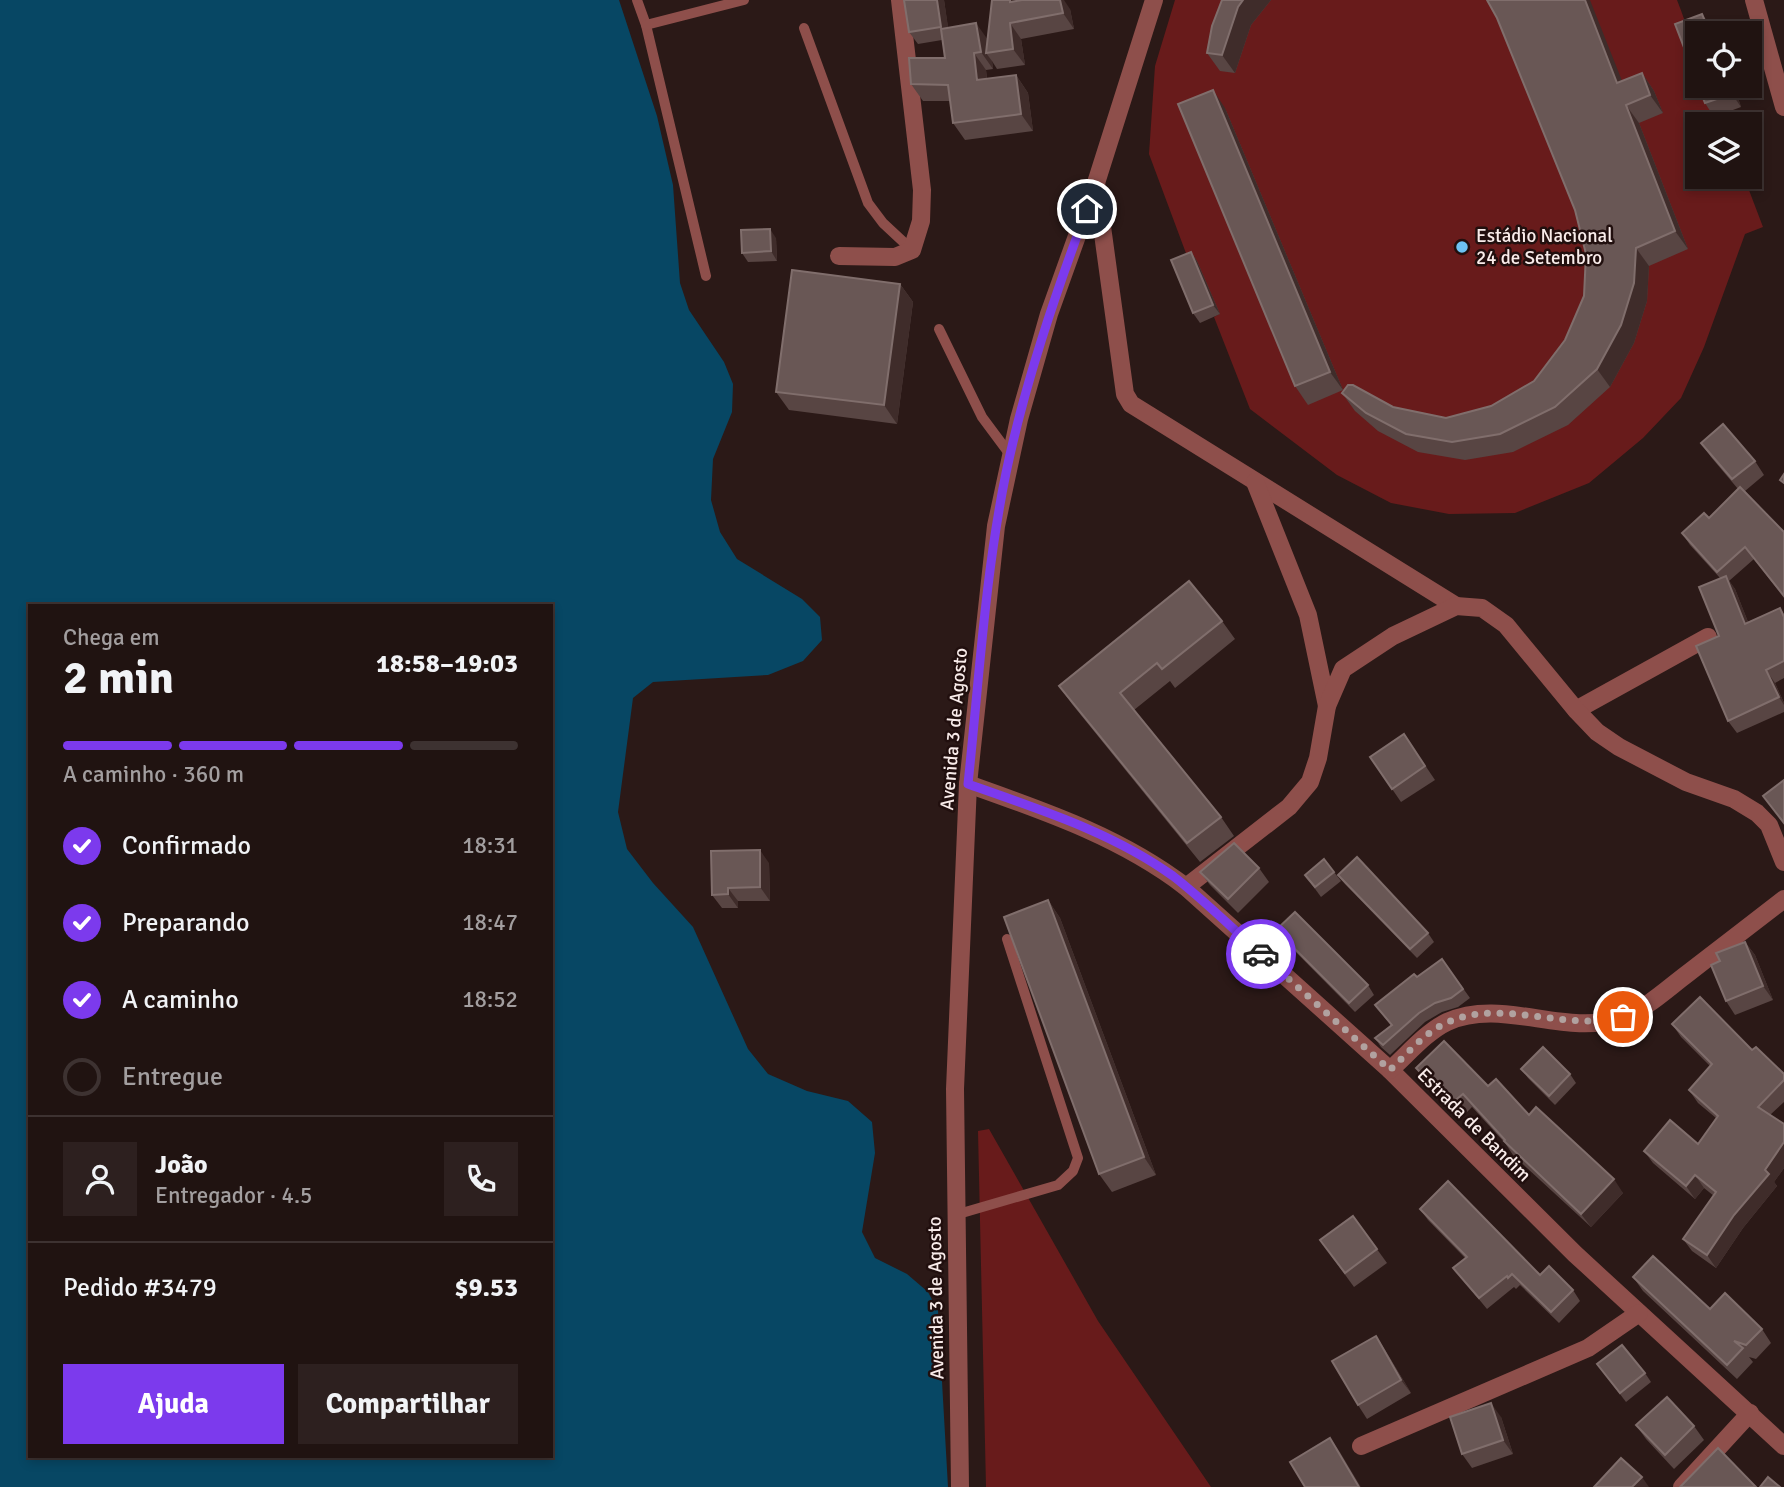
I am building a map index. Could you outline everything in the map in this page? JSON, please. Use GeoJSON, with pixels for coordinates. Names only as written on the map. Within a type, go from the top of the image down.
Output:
{"type":"FeatureCollection","features":[{"type":"Feature","properties":{"kind":"street"},"geometry":{"type":"LineString","coordinates":[[839,256],[895,257],[912,250],[921,221],[922,190],[900,0]]}},
{"type":"Feature","properties":{"kind":"street","name":"Avenida 3 de Agosto"},"geometry":{"type":"LineString","coordinates":[[960,1487],[955,1089],[968,784],[996,526],[1011,456],[1049,314],[1096,183],[1154,0]]}},
{"type":"Feature","properties":{"kind":"street"},"geometry":{"type":"LineString","coordinates":[[1754,0],[1784,107]]}},
{"type":"Feature","properties":{"kind":"street"},"geometry":{"type":"LineString","coordinates":[[1096,183],[1125,394],[1131,404],[1456,606],[1482,608],[1506,625],[1597,732],[1619,747],[1686,782],[1734,799],[1757,813],[1769,825],[1784,862]]}},
{"type":"Feature","properties":{"kind":"street"},"geometry":{"type":"LineString","coordinates":[[1255,482],[1308,615],[1327,706]]}},
{"type":"Feature","properties":{"kind":"street"},"geometry":{"type":"LineString","coordinates":[[1186,887],[1289,807],[1310,782],[1318,758],[1327,706],[1343,669],[1393,636],[1456,606]]}},
{"type":"Feature","properties":{"kind":"street"},"geometry":{"type":"LineString","coordinates":[[1576,710],[1708,638]]}},
{"type":"Feature","properties":{"kind":"street","name":"Estrada de Bandim"},"geometry":{"type":"LineString","coordinates":[[968,784],[1072,821],[1153,863],[1186,887],[1390,1070],[1510,1192],[1784,1446]]}},
{"type":"Feature","properties":{"kind":"street"},"geometry":{"type":"LineString","coordinates":[[1390,1070],[1438,1028],[1462,1017],[1496,1013],[1574,1023],[1606,1022],[1623,1017],[1650,1002],[1784,899]]}},
{"type":"Feature","properties":{"kind":"street"},"geometry":{"type":"LineString","coordinates":[[1361,1446],[1588,1348],[1639,1313]]}},
{"type":"Feature","properties":{"kind":"street"},"geometry":{"type":"LineString","coordinates":[[1682,1487],[1750,1413]]}},
{"type":"Feature","properties":{"kind":"lane"},"geometry":{"type":"LineString","coordinates":[[637,0],[646,25],[706,276]]}},
{"type":"Feature","properties":{"kind":"lane"},"geometry":{"type":"LineString","coordinates":[[646,25],[744,0]]}},
{"type":"Feature","properties":{"kind":"lane"},"geometry":{"type":"LineString","coordinates":[[804,28],[868,203],[883,223],[912,250]]}},
{"type":"Feature","properties":{"kind":"lane"},"geometry":{"type":"LineString","coordinates":[[939,328],[982,417],[1011,456]]}},
{"type":"Feature","properties":{"kind":"lane"},"geometry":{"type":"LineString","coordinates":[[956,1215],[1058,1185],[1073,1171],[1078,1158],[1007,939]]}},
{"type":"Feature","properties":{"kind":"shaded area","name":"Estádio Nacional 24 de Setembro"},"geometry":{"type":"Polygon","coordinates":[[[1175,0],[1677,0],[1685,21],[1685,98],[1707,98],[1712,112],[1685,112],[1685,189],[1749,189],[1763,227],[1745,234],[1704,347],[1681,398],[1643,438],[1589,483],[1515,513],[1449,514],[1391,503],[1337,475],[1250,409],[1214,317],[1219,314],[1190,264],[1149,154],[1155,66],[1175,0]]]}},
{"type":"Feature","properties":{"kind":"shaded area"},"geometry":{"type":"Polygon","coordinates":[[[989,1129],[1098,1321],[1211,1487],[986,1487],[978,1131],[989,1129]]]}},
{"type":"Feature","properties":{"kind":"water"},"geometry":{"type":"Polygon","coordinates":[[[0,0],[619,0],[657,116],[673,185],[680,283],[689,310],[724,362],[733,384],[732,412],[713,459],[711,500],[720,532],[737,559],[802,599],[820,617],[822,640],[803,661],[768,675],[653,682],[633,698],[618,812],[627,849],[653,883],[693,927],[748,1049],[768,1074],[807,1091],[848,1101],[872,1122],[875,1153],[862,1232],[875,1258],[907,1274],[928,1292],[938,1311],[948,1487],[0,1487],[0,0]]]}},
{"type":"Feature","properties":{"kind":"building"},"geometry":{"type":"Polygon","coordinates":[[[904,0],[937,0],[941,27],[909,32],[904,0]]]}},
{"type":"Feature","properties":{"kind":"building"},"geometry":{"type":"Polygon","coordinates":[[[992,0],[1060,0],[1063,13],[1010,23],[1013,49],[986,53],[992,0]]]}},
{"type":"Feature","properties":{"kind":"building"},"geometry":{"type":"Polygon","coordinates":[[[1222,0],[1243,0],[1238,7],[1222,55],[1207,53],[1212,26],[1222,0]]]}},
{"type":"Feature","properties":{"kind":"building"},"geometry":{"type":"Polygon","coordinates":[[[1487,0],[1585,0],[1617,83],[1642,73],[1650,95],[1626,105],[1675,231],[1636,248],[1634,283],[1621,325],[1597,369],[1555,407],[1500,434],[1452,442],[1406,434],[1366,413],[1342,393],[1348,385],[1353,385],[1393,407],[1446,418],[1491,406],[1534,381],[1565,340],[1584,296],[1586,254],[1575,210],[1497,18],[1487,0]]]}},
{"type":"Feature","properties":{"kind":"building"},"geometry":{"type":"Polygon","coordinates":[[[1702,14],[1705,21],[1685,21],[1685,50],[1675,24],[1702,14]]]}},
{"type":"Feature","properties":{"kind":"building"},"geometry":{"type":"Polygon","coordinates":[[[976,23],[981,52],[974,53],[977,80],[1016,75],[1021,114],[953,123],[948,85],[911,84],[909,58],[945,58],[941,29],[976,23]]]}},
{"type":"Feature","properties":{"kind":"building"},"geometry":{"type":"Polygon","coordinates":[[[1213,90],[1330,372],[1295,386],[1178,104],[1213,90]]]}},
{"type":"Feature","properties":{"kind":"building"},"geometry":{"type":"Polygon","coordinates":[[[1703,98],[1720,98],[1705,103],[1703,98]]]}},
{"type":"Feature","properties":{"kind":"building"},"geometry":{"type":"Polygon","coordinates":[[[770,229],[771,251],[742,253],[741,230],[770,229]]]}},
{"type":"Feature","properties":{"kind":"building"},"geometry":{"type":"Polygon","coordinates":[[[1191,252],[1213,305],[1193,313],[1171,260],[1191,252]]]}},
{"type":"Feature","properties":{"kind":"building"},"geometry":{"type":"Polygon","coordinates":[[[792,270],[900,284],[884,405],[776,392],[792,270]]]}},
{"type":"Feature","properties":{"kind":"building"},"geometry":{"type":"Polygon","coordinates":[[[1723,424],[1755,461],[1732,479],[1701,443],[1723,424]]]}},
{"type":"Feature","properties":{"kind":"building"},"geometry":{"type":"Polygon","coordinates":[[[1740,487],[1784,532],[1784,596],[1745,547],[1717,572],[1682,533],[1704,513],[1709,518],[1740,487]]]}},
{"type":"Feature","properties":{"kind":"building"},"geometry":{"type":"Polygon","coordinates":[[[1726,576],[1745,624],[1780,608],[1784,617],[1784,661],[1766,670],[1779,697],[1728,721],[1696,646],[1719,636],[1699,587],[1726,576]]]}},
{"type":"Feature","properties":{"kind":"building"},"geometry":{"type":"Polygon","coordinates":[[[1189,581],[1222,621],[1162,669],[1157,663],[1120,693],[1221,817],[1187,843],[1059,686],[1189,581]]]}},
{"type":"Feature","properties":{"kind":"building"},"geometry":{"type":"Polygon","coordinates":[[[1404,734],[1425,766],[1392,789],[1370,757],[1404,734]]]}},
{"type":"Feature","properties":{"kind":"building"},"geometry":{"type":"Polygon","coordinates":[[[1784,780],[1784,823],[1763,796],[1784,780]]]}},
{"type":"Feature","properties":{"kind":"building"},"geometry":{"type":"Polygon","coordinates":[[[1234,843],[1259,868],[1228,899],[1200,872],[1234,843]]]}},
{"type":"Feature","properties":{"kind":"building"},"geometry":{"type":"Polygon","coordinates":[[[760,850],[760,887],[728,888],[728,894],[712,895],[711,851],[760,850]]]}},
{"type":"Feature","properties":{"kind":"building"},"geometry":{"type":"Polygon","coordinates":[[[1357,857],[1428,933],[1410,949],[1338,875],[1357,857]]]}},
{"type":"Feature","properties":{"kind":"building"},"geometry":{"type":"Polygon","coordinates":[[[1324,859],[1334,872],[1315,887],[1305,875],[1324,859]]]}},
{"type":"Feature","properties":{"kind":"building"},"geometry":{"type":"Polygon","coordinates":[[[1048,900],[1144,1157],[1099,1174],[1004,917],[1048,900]]]}},
{"type":"Feature","properties":{"kind":"building"},"geometry":{"type":"Polygon","coordinates":[[[1295,912],[1368,985],[1349,1003],[1276,930],[1295,912]]]}},
{"type":"Feature","properties":{"kind":"building"},"geometry":{"type":"Polygon","coordinates":[[[1745,942],[1763,986],[1726,1001],[1711,965],[1720,961],[1716,953],[1745,942]]]}},
{"type":"Feature","properties":{"kind":"building"},"geometry":{"type":"Polygon","coordinates":[[[1442,959],[1463,989],[1451,998],[1435,1003],[1419,1013],[1383,1045],[1375,1038],[1392,1025],[1375,1005],[1414,974],[1417,977],[1442,959]]]}},
{"type":"Feature","properties":{"kind":"building"},"geometry":{"type":"Polygon","coordinates":[[[1700,997],[1752,1050],[1756,1047],[1784,1074],[1784,1080],[1758,1107],[1784,1124],[1784,1142],[1765,1170],[1769,1174],[1734,1215],[1707,1255],[1683,1239],[1716,1192],[1695,1175],[1686,1186],[1644,1151],[1670,1120],[1698,1144],[1718,1116],[1689,1090],[1712,1064],[1672,1024],[1700,997]]]}},
{"type":"Feature","properties":{"kind":"building"},"geometry":{"type":"Polygon","coordinates":[[[1444,1041],[1488,1086],[1496,1079],[1529,1115],[1536,1107],[1614,1179],[1581,1214],[1504,1141],[1463,1094],[1451,1104],[1416,1068],[1444,1041]]]}},
{"type":"Feature","properties":{"kind":"building"},"geometry":{"type":"Polygon","coordinates":[[[1543,1047],[1570,1074],[1549,1096],[1521,1069],[1543,1047]]]}},
{"type":"Feature","properties":{"kind":"building"},"geometry":{"type":"Polygon","coordinates":[[[1448,1181],[1540,1275],[1549,1266],[1573,1290],[1551,1312],[1512,1274],[1479,1298],[1453,1268],[1467,1257],[1420,1209],[1448,1181]]]}},
{"type":"Feature","properties":{"kind":"building"},"geometry":{"type":"Polygon","coordinates":[[[1353,1216],[1377,1249],[1345,1273],[1320,1240],[1353,1216]]]}},
{"type":"Feature","properties":{"kind":"building"},"geometry":{"type":"Polygon","coordinates":[[[1653,1256],[1710,1309],[1725,1293],[1762,1329],[1746,1345],[1734,1341],[1743,1348],[1727,1365],[1633,1277],[1653,1256]]]}},
{"type":"Feature","properties":{"kind":"building"},"geometry":{"type":"Polygon","coordinates":[[[1376,1336],[1401,1380],[1358,1405],[1332,1361],[1376,1336]]]}},
{"type":"Feature","properties":{"kind":"building"},"geometry":{"type":"Polygon","coordinates":[[[1622,1345],[1645,1373],[1620,1393],[1597,1364],[1622,1345]]]}},
{"type":"Feature","properties":{"kind":"building"},"geometry":{"type":"Polygon","coordinates":[[[1667,1397],[1694,1426],[1665,1455],[1636,1425],[1667,1397]]]}},
{"type":"Feature","properties":{"kind":"building"},"geometry":{"type":"Polygon","coordinates":[[[1491,1403],[1503,1440],[1462,1454],[1450,1417],[1491,1403]]]}},
{"type":"Feature","properties":{"kind":"building"},"geometry":{"type":"Polygon","coordinates":[[[1330,1438],[1359,1487],[1305,1487],[1290,1462],[1330,1438]]]}},
{"type":"Feature","properties":{"kind":"building"},"geometry":{"type":"Polygon","coordinates":[[[1718,1448],[1756,1487],[1680,1487],[1718,1448]]]}},
{"type":"Feature","properties":{"kind":"building"},"geometry":{"type":"Polygon","coordinates":[[[1621,1458],[1642,1477],[1632,1487],[1594,1487],[1621,1458]]]}},
{"type":"Feature","properties":{"kind":"building"},"geometry":{"type":"Polygon","coordinates":[[[1768,1477],[1780,1487],[1760,1487],[1768,1477]]]}},
{"type":"Feature","properties":{"kind":"way so far"},"geometry":{"type":"LineString","coordinates":[[1261,954],[1390,1070],[1438,1028],[1462,1017],[1496,1013],[1574,1023],[1606,1022],[1623,1017]]}},
{"type":"Feature","properties":{"kind":"place","name":"Estádio Nacional 24 de Setembro"},"geometry":{"type":"Point","coordinates":[1462,247]}},
{"type":"Feature","properties":{"kind":"route"},"geometry":{"type":"LineString","coordinates":[[1087,209],[1049,314],[1007,470],[996,526],[968,784],[1072,821],[1153,863],[1186,887],[1261,954]]}}]}
